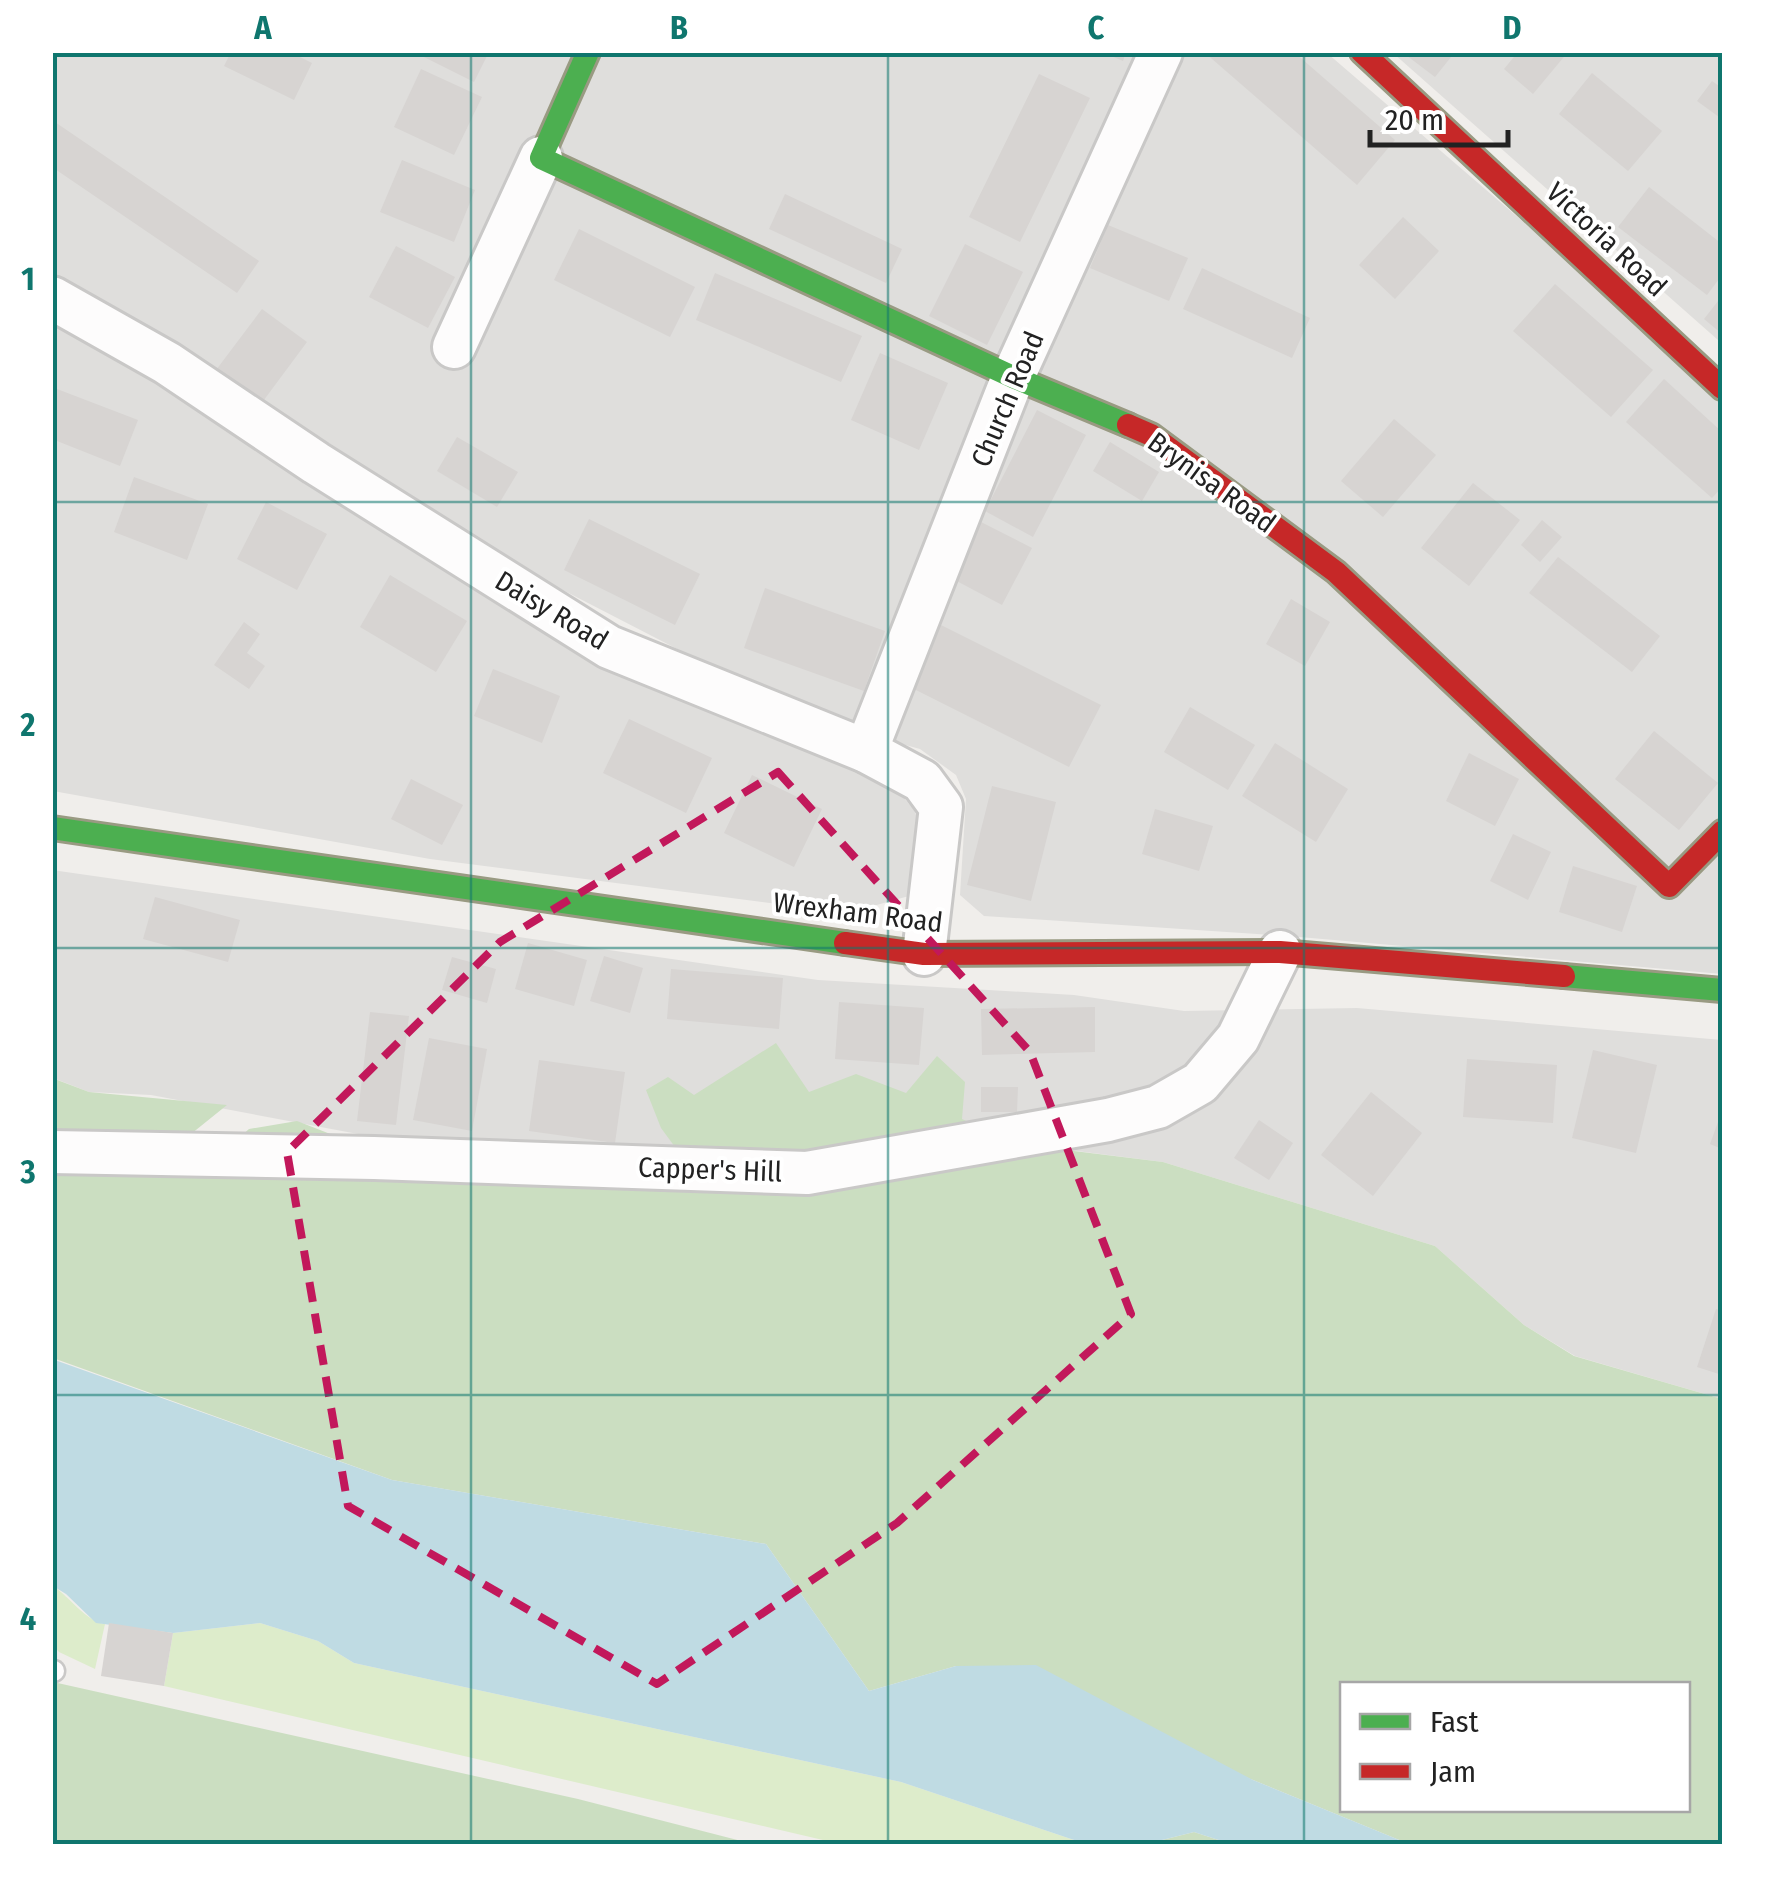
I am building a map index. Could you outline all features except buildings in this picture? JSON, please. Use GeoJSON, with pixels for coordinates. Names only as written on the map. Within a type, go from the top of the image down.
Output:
{"type":"FeatureCollection","features":[{"type":"Feature","properties":{"kind":"street"},"geometry":{"type":"LineString","coordinates":[[454,347],[588,52]]}},
{"type":"Feature","properties":{"kind":"street","name":"Church Road"},"geometry":{"type":"LineString","coordinates":[[866,751],[1013,378],[1162,52]]}},
{"type":"Feature","properties":{"kind":"street","name":"Victoria Road"},"geometry":{"type":"LineString","coordinates":[[1362,52],[1722,388]]}},
{"type":"Feature","properties":{"kind":"street","name":"Brynisa Road"},"geometry":{"type":"LineString","coordinates":[[541,158],[1013,378],[1151,435],[1336,572],[1669,886],[1722,832]]}},
{"type":"Feature","properties":{"kind":"street","name":"Daisy Road"},"geometry":{"type":"LineString","coordinates":[[52,298],[167,363],[316,463],[610,647],[866,751],[922,781],[941,807],[924,954]]}},
{"type":"Feature","properties":{"kind":"street","name":"Wrexham Road"},"geometry":{"type":"LineString","coordinates":[[52,828],[924,954],[1280,952],[1722,990]]}},
{"type":"Feature","properties":{"kind":"street","name":"Capper's Hill"},"geometry":{"type":"LineString","coordinates":[[52,1152],[807,1172],[1108,1120],[1158,1107],[1200,1083],[1238,1038],[1280,952]]}},
{"type":"Feature","properties":{"kind":"highlighted area"},"geometry":{"type":"Polygon","coordinates":[[[778,772],[1030,1052],[1131,1314],[897,1523],[657,1684],[348,1506],[287,1152],[500,942],[778,772]]]}},
{"type":"Feature","properties":{"kind":"shaded area"},"geometry":{"type":"Polygon","coordinates":[[[53,53],[1327,53],[1621,306],[1722,400],[1722,974],[1288,936],[984,916],[960,895],[966,799],[956,775],[920,749],[815,720],[493,554],[53,279],[53,53]]]}},
{"type":"Feature","properties":{"kind":"shaded area"},"geometry":{"type":"Polygon","coordinates":[[[1393,53],[1722,53],[1722,344],[1718,340],[1393,53]]]}},
{"type":"Feature","properties":{"kind":"shaded area"},"geometry":{"type":"Polygon","coordinates":[[[52,315],[663,686],[898,791],[915,811],[920,831],[916,894],[848,913],[430,859],[53,791],[52,315]]]}},
{"type":"Feature","properties":{"kind":"shaded area"},"geometry":{"type":"Polygon","coordinates":[[[52,870],[818,980],[1074,995],[1184,1011],[1357,1008],[1722,1040],[1722,1399],[1575,1356],[1524,1325],[1435,1246],[1163,1162],[848,1122],[641,1152],[374,1137],[151,1095],[89,1092],[53,1078],[52,870]]]}},
{"type":"Feature","properties":{"kind":"green space"},"geometry":{"type":"Polygon","coordinates":[[[776,1043],[809,1092],[856,1074],[906,1093],[937,1056],[965,1082],[962,1119],[1017,1144],[1163,1162],[1435,1246],[1524,1325],[1574,1356],[1722,1399],[1722,1844],[1409,1844],[956,1666],[869,1691],[766,1544],[392,1480],[53,1358],[52,1078],[89,1092],[227,1105],[191,1134],[207,1166],[249,1129],[297,1121],[338,1137],[411,1180],[443,1139],[657,1185],[700,1181],[661,1128],[646,1090],[668,1077],[694,1095],[776,1043]]]}},
{"type":"Feature","properties":{"kind":"green space"},"geometry":{"type":"Polygon","coordinates":[[[53,1586],[84,1614],[105,1624],[95,1669],[59,1652],[53,1645],[53,1586]]]}},
{"type":"Feature","properties":{"kind":"green space"},"geometry":{"type":"Polygon","coordinates":[[[260,1623],[318,1641],[354,1663],[901,1782],[1086,1844],[840,1844],[164,1686],[173,1633],[260,1623]]]}},
{"type":"Feature","properties":{"kind":"green space"},"geometry":{"type":"Polygon","coordinates":[[[53,1682],[578,1799],[753,1844],[53,1844],[53,1682]]]}},
{"type":"Feature","properties":{"kind":"green space"},"geometry":{"type":"Polygon","coordinates":[[[1194,1832],[1231,1844],[1146,1844],[1194,1832]]]}},
{"type":"Feature","properties":{"kind":"water"},"geometry":{"type":"Polygon","coordinates":[[[52,1359],[392,1480],[766,1544],[869,1691],[956,1666],[1036,1665],[1253,1780],[1409,1844],[1231,1844],[1194,1832],[1146,1844],[1086,1844],[901,1782],[354,1663],[318,1641],[260,1623],[173,1633],[96,1623],[53,1586],[52,1359]]]}},
{"type":"Feature","properties":{"kind":"traffic: fast"},"geometry":{"type":"LineString","coordinates":[[588,52],[541,158],[1013,377],[1128,425]]}},
{"type":"Feature","properties":{"kind":"traffic: fast"},"geometry":{"type":"LineString","coordinates":[[52,828],[845,943]]}},
{"type":"Feature","properties":{"kind":"traffic: fast"},"geometry":{"type":"LineString","coordinates":[[1564,976],[1722,990]]}},
{"type":"Feature","properties":{"kind":"traffic: jam"},"geometry":{"type":"LineString","coordinates":[[1362,52],[1722,388]]}},
{"type":"Feature","properties":{"kind":"traffic: jam"},"geometry":{"type":"LineString","coordinates":[[1128,425],[1151,435],[1336,572],[1669,886],[1722,832]]}},
{"type":"Feature","properties":{"kind":"traffic: jam"},"geometry":{"type":"LineString","coordinates":[[845,943],[924,954],[1280,952],[1564,976]]}}]}
